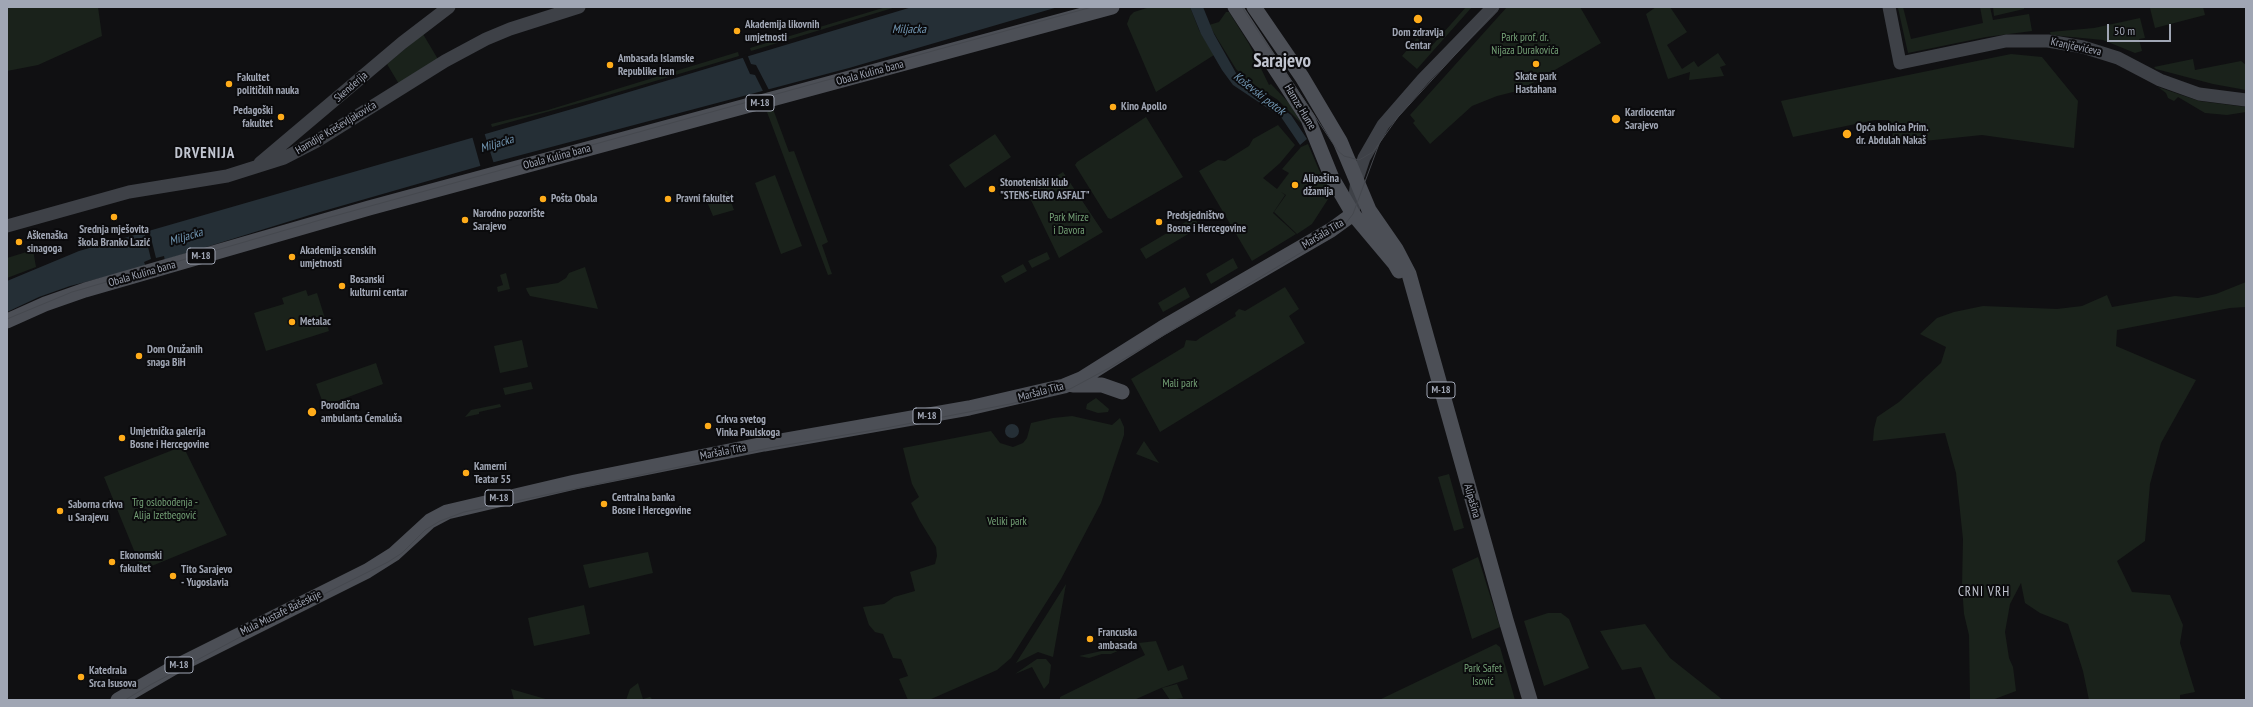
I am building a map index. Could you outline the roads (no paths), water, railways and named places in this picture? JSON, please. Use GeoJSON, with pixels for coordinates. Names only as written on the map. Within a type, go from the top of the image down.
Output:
{"type":"FeatureCollection","features":[{"type":"Feature","properties":{"kind":"main road","name":"Skenderija"},"geometry":{"type":"LineString","coordinates":[[254,168],[402,43],[449,7]]}},
{"type":"Feature","properties":{"kind":"main road","name":"Hamdije Kreševljakovića"},"geometry":{"type":"LineString","coordinates":[[7,226],[129,192],[227,176],[284,158],[311,144],[446,61],[486,39],[510,29],[579,7]]}},
{"type":"Feature","properties":{"kind":"main road","name":"Obala Kulina bana"},"geometry":{"type":"LineString","coordinates":[[7,321],[79,292],[369,208],[1112,7]]}},
{"type":"Feature","properties":{"kind":"main road","name":"Hamze Hume"},"geometry":{"type":"LineString","coordinates":[[1235,7],[1308,119],[1328,166],[1353,214]]}},
{"type":"Feature","properties":{"kind":"main road","name":"Hamze Hume"},"geometry":{"type":"LineString","coordinates":[[1254,7],[1302,77],[1340,141],[1369,210]]}},
{"type":"Feature","properties":{"kind":"main road","name":"Maršala Tita"},"geometry":{"type":"LineString","coordinates":[[437,516],[457,508],[575,482],[764,444],[969,408],[1064,386],[1081,379],[1168,324],[1326,233],[1353,214],[1357,179],[1364,158],[1383,125],[1423,80],[1493,7]]}},
{"type":"Feature","properties":{"kind":"main road","name":"Kranjčevićeva"},"geometry":{"type":"LineString","coordinates":[[1889,7],[1900,63],[2006,41],[2048,41],[2083,47],[2118,58],[2160,80],[2199,94],[2246,100]]}},
{"type":"Feature","properties":{"kind":"main road"},"geometry":{"type":"LineString","coordinates":[[1328,166],[1340,176],[1357,179]]}},
{"type":"Feature","properties":{"kind":"main road","name":"Alipašina"},"geometry":{"type":"LineString","coordinates":[[1369,210],[1396,249],[1409,274],[1415,302],[1530,700]]}},
{"type":"Feature","properties":{"kind":"main road","name":"Alipašina"},"geometry":{"type":"LineString","coordinates":[[1353,214],[1395,264],[1415,302]]}},
{"type":"Feature","properties":{"kind":"main road"},"geometry":{"type":"LineString","coordinates":[[1064,386],[1102,385],[1122,392]]}},
{"type":"Feature","properties":{"kind":"main road","name":"Mula Mustafe Bašeskije"},"geometry":{"type":"LineString","coordinates":[[119,700],[173,668],[380,563],[400,549],[437,516]]}},
{"type":"Feature","properties":{"kind":"water","name":"Miljacka"},"geometry":{"type":"Polygon","coordinates":[[[912,7],[1058,7],[849,68],[487,164],[313,214],[132,270],[70,286],[39,297],[7,312],[7,281],[79,251],[579,107],[912,7]]]}},
{"type":"Feature","properties":{"kind":"water","name":"Koševski potok"},"geometry":{"type":"Polygon","coordinates":[[[1190,7],[1203,7],[1214,34],[1236,73],[1248,85],[1291,115],[1307,139],[1300,145],[1281,117],[1233,85],[1222,70],[1201,34],[1190,7]]]}},
{"type":"Feature","properties":{"kind":"water"},"geometry":{"type":"Polygon","coordinates":[[[1012,424],[1017,426],[1019,431],[1017,436],[1012,438],[1007,436],[1005,431],[1007,426],[1012,424]]]}},
{"type":"Feature","properties":{"kind":"tram line"},"geometry":{"type":"LineString","coordinates":[[7,319],[72,292],[327,218],[1092,7]]}},
{"type":"Feature","properties":{"kind":"tram line"},"geometry":{"type":"LineString","coordinates":[[1242,7],[1338,151],[1344,156],[1359,160],[1373,152],[1398,117],[1499,7]]}},
{"type":"Feature","properties":{"kind":"tram line"},"geometry":{"type":"LineString","coordinates":[[125,700],[150,685],[278,617],[388,562],[402,553],[425,530],[440,521],[464,512],[769,448],[886,428],[1010,404],[1070,389],[1109,368],[1342,228],[1353,214],[1379,144]]}},
{"type":"Feature","properties":{"kind":"place","name":"Dom zdravlja Centar"},"geometry":{"type":"Point","coordinates":[1418,19]}},
{"type":"Feature","properties":{"kind":"place","name":"Akademija likovnih umjetnosti"},"geometry":{"type":"Point","coordinates":[737,31]}},
{"type":"Feature","properties":{"kind":"place","name":"Skate park Hastahana"},"geometry":{"type":"Point","coordinates":[1536,64]}},
{"type":"Feature","properties":{"kind":"place","name":"Ambasada Islamske Republike Iran"},"geometry":{"type":"Point","coordinates":[610,65]}},
{"type":"Feature","properties":{"kind":"place","name":"Fakultet političkih nauka"},"geometry":{"type":"Point","coordinates":[229,84]}},
{"type":"Feature","properties":{"kind":"place","name":"Kino Apollo"},"geometry":{"type":"Point","coordinates":[1113,107]}},
{"type":"Feature","properties":{"kind":"place","name":"Pedagoški fakultet"},"geometry":{"type":"Point","coordinates":[281,117]}},
{"type":"Feature","properties":{"kind":"place","name":"Kardiocentar Sarajevo"},"geometry":{"type":"Point","coordinates":[1616,119]}},
{"type":"Feature","properties":{"kind":"place","name":"Opća bolnica Prim. dr. Abdulah Nakaš"},"geometry":{"type":"Point","coordinates":[1847,134]}},
{"type":"Feature","properties":{"kind":"place","name":"Alipašina džamija"},"geometry":{"type":"Point","coordinates":[1295,185]}},
{"type":"Feature","properties":{"kind":"place","name":"Stonoteniski klub \"STENS-EURO ASFALT\""},"geometry":{"type":"Point","coordinates":[992,189]}},
{"type":"Feature","properties":{"kind":"place","name":"Pošta Obala"},"geometry":{"type":"Point","coordinates":[543,199]}},
{"type":"Feature","properties":{"kind":"place","name":"Pravni fakultet"},"geometry":{"type":"Point","coordinates":[668,199]}},
{"type":"Feature","properties":{"kind":"place","name":"Srednja mješovita škola Branko Lazić"},"geometry":{"type":"Point","coordinates":[114,217]}},
{"type":"Feature","properties":{"kind":"place","name":"Narodno pozorište Sarajevo"},"geometry":{"type":"Point","coordinates":[465,220]}},
{"type":"Feature","properties":{"kind":"place","name":"Predsjedništvo Bosne i Hercegovine"},"geometry":{"type":"Point","coordinates":[1159,222]}},
{"type":"Feature","properties":{"kind":"place","name":"Aškenaška sinagoga"},"geometry":{"type":"Point","coordinates":[19,242]}},
{"type":"Feature","properties":{"kind":"place","name":"Akademija scenskih umjetnosti"},"geometry":{"type":"Point","coordinates":[292,257]}},
{"type":"Feature","properties":{"kind":"place","name":"Bosanski kulturni centar"},"geometry":{"type":"Point","coordinates":[342,286]}},
{"type":"Feature","properties":{"kind":"place","name":"Metalac"},"geometry":{"type":"Point","coordinates":[292,322]}},
{"type":"Feature","properties":{"kind":"place","name":"Dom Oružanih snaga BiH"},"geometry":{"type":"Point","coordinates":[139,356]}},
{"type":"Feature","properties":{"kind":"place","name":"Porodična ambulanta Ćemaluša"},"geometry":{"type":"Point","coordinates":[312,412]}},
{"type":"Feature","properties":{"kind":"place","name":"Crkva svetog Vinka Paulskoga"},"geometry":{"type":"Point","coordinates":[708,426]}},
{"type":"Feature","properties":{"kind":"place","name":"Umjetnička galerija Bosne i Hercegovine"},"geometry":{"type":"Point","coordinates":[122,438]}},
{"type":"Feature","properties":{"kind":"place","name":"Kamerni Teatar 55"},"geometry":{"type":"Point","coordinates":[466,473]}},
{"type":"Feature","properties":{"kind":"place","name":"Centralna banka Bosne i Hercegovine"},"geometry":{"type":"Point","coordinates":[604,504]}},
{"type":"Feature","properties":{"kind":"place","name":"Saborna crkva u Sarajevu"},"geometry":{"type":"Point","coordinates":[60,511]}},
{"type":"Feature","properties":{"kind":"place","name":"Ekonomski fakultet"},"geometry":{"type":"Point","coordinates":[112,562]}},
{"type":"Feature","properties":{"kind":"place","name":"Tito Sarajevo - Yugoslavia"},"geometry":{"type":"Point","coordinates":[173,576]}},
{"type":"Feature","properties":{"kind":"place","name":"Francuska ambasada"},"geometry":{"type":"Point","coordinates":[1090,639]}},
{"type":"Feature","properties":{"kind":"place","name":"Katedrala Srca Isusova"},"geometry":{"type":"Point","coordinates":[81,677]}},
{"type":"Feature","properties":{"kind":"district","name":"Sarajevo"},"geometry":{"type":"Point","coordinates":[1282,62]}},
{"type":"Feature","properties":{"kind":"district","name":"DRVENIJA"},"geometry":{"type":"Point","coordinates":[205,154]}},
{"type":"Feature","properties":{"kind":"district","name":"CRNI VRH"},"geometry":{"type":"Point","coordinates":[1984,592]}},
{"type":"Feature","properties":{"kind":"park label","name":"Park prof. dr. Nijaza Durakovića"},"geometry":{"type":"Point","coordinates":[1525,44]}},
{"type":"Feature","properties":{"kind":"park label","name":"Park Mirze i Davora"},"geometry":{"type":"Point","coordinates":[1069,224]}},
{"type":"Feature","properties":{"kind":"park label","name":"Mali park"},"geometry":{"type":"Point","coordinates":[1180,384]}},
{"type":"Feature","properties":{"kind":"park label","name":"Trg oslobođenja - Alija Izetbegović"},"geometry":{"type":"Point","coordinates":[165,509]}},
{"type":"Feature","properties":{"kind":"park label","name":"Veliki park"},"geometry":{"type":"Point","coordinates":[1007,522]}},
{"type":"Feature","properties":{"kind":"park label","name":"Park Safet Isović"},"geometry":{"type":"Point","coordinates":[1483,675]}}]}
